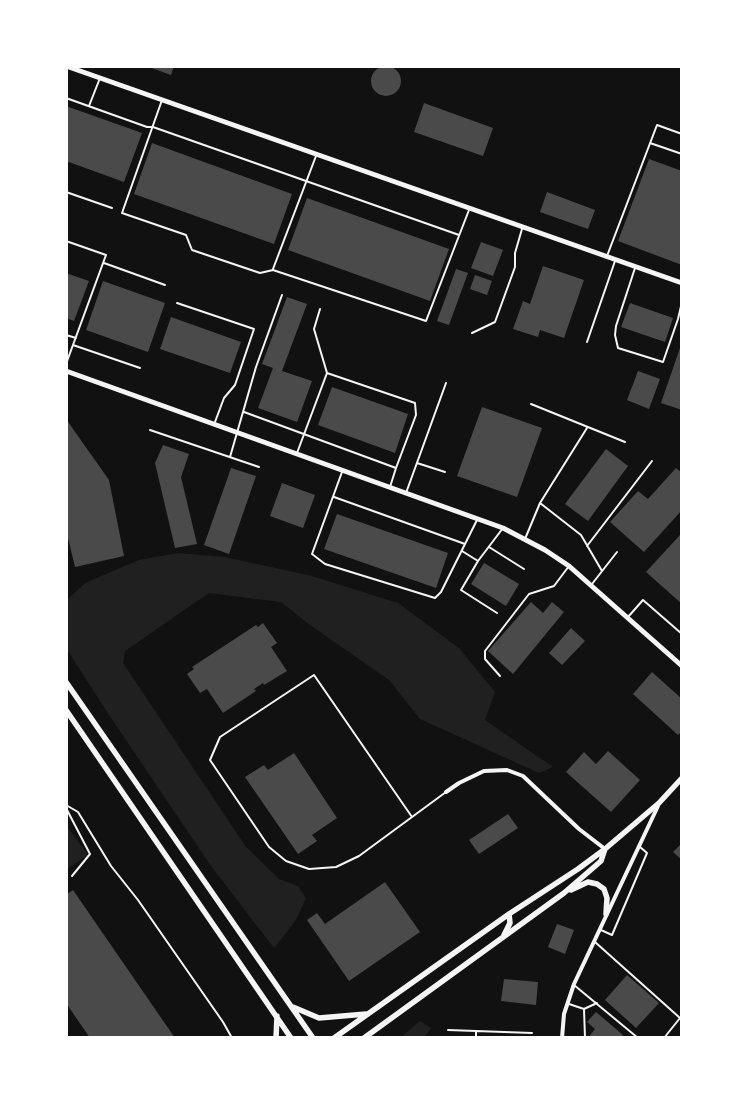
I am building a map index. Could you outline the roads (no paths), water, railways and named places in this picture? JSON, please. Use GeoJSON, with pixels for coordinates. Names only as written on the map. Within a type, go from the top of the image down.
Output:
{"type":"FeatureCollection","features":[{"type":"Feature","properties":{"kind":"main road"},"geometry":{"type":"LineString","coordinates":[[66,682],[313,1038]]}},
{"type":"Feature","properties":{"kind":"main road"},"geometry":{"type":"LineString","coordinates":[[66,710],[291,1038]]}},
{"type":"Feature","properties":{"kind":"main road"},"geometry":{"type":"LineString","coordinates":[[334,1038],[509,914],[605,849],[659,803],[682,778]]}},
{"type":"Feature","properties":{"kind":"main road"},"geometry":{"type":"LineString","coordinates":[[366,1037],[564,893],[600,862],[605,849]]}},
{"type":"Feature","properties":{"kind":"main road"},"geometry":{"type":"LineString","coordinates":[[564,893],[588,882],[597,884],[604,889],[608,898],[606,914]]}},
{"type":"Feature","properties":{"kind":"main road"},"geometry":{"type":"LineString","coordinates":[[503,937],[510,923],[509,914]]}},
{"type":"Feature","properties":{"kind":"main road"},"geometry":{"type":"LineString","coordinates":[[293,1007],[319,1018],[368,1014]]}},
{"type":"Feature","properties":{"kind":"main road"},"geometry":{"type":"LineString","coordinates":[[276,1038],[277,1016]]}},
{"type":"Feature","properties":{"kind":"street"},"geometry":{"type":"LineString","coordinates":[[66,66],[682,283]]}},
{"type":"Feature","properties":{"kind":"street"},"geometry":{"type":"LineString","coordinates":[[66,371],[503,528],[545,550],[569,566],[682,666]]}},
{"type":"Feature","properties":{"kind":"street"},"geometry":{"type":"LineString","coordinates":[[446,792],[459,783],[484,772],[507,770],[523,776],[579,829],[605,849]]}},
{"type":"Feature","properties":{"kind":"street"},"geometry":{"type":"LineString","coordinates":[[562,1038],[562,1028],[574,984],[659,803]]}},
{"type":"Feature","properties":{"kind":"lane"},"geometry":{"type":"LineString","coordinates":[[89,106],[100,78]]}},
{"type":"Feature","properties":{"kind":"lane"},"geometry":{"type":"LineString","coordinates":[[66,98],[459,236]]}},
{"type":"Feature","properties":{"kind":"lane"},"geometry":{"type":"LineString","coordinates":[[162,100],[122,213],[186,235],[192,250],[260,273],[273,270],[426,321],[469,208]]}},
{"type":"Feature","properties":{"kind":"lane"},"geometry":{"type":"LineString","coordinates":[[607,256],[657,126],[682,134]]}},
{"type":"Feature","properties":{"kind":"lane"},"geometry":{"type":"LineString","coordinates":[[650,143],[682,154]]}},
{"type":"Feature","properties":{"kind":"lane"},"geometry":{"type":"LineString","coordinates":[[273,270],[316,154]]}},
{"type":"Feature","properties":{"kind":"lane"},"geometry":{"type":"LineString","coordinates":[[66,192],[112,208]]}},
{"type":"Feature","properties":{"kind":"lane"},"geometry":{"type":"LineString","coordinates":[[472,333],[495,322],[515,267],[515,253],[523,226]]}},
{"type":"Feature","properties":{"kind":"lane"},"geometry":{"type":"LineString","coordinates":[[66,241],[106,255],[66,364]]}},
{"type":"Feature","properties":{"kind":"lane"},"geometry":{"type":"LineString","coordinates":[[587,342],[616,259]]}},
{"type":"Feature","properties":{"kind":"lane"},"geometry":{"type":"LineString","coordinates":[[104,263],[165,285]]}},
{"type":"Feature","properties":{"kind":"lane"},"geometry":{"type":"LineString","coordinates":[[636,266],[616,326],[615,335],[618,348],[663,362],[682,302]]}},
{"type":"Feature","properties":{"kind":"lane"},"geometry":{"type":"LineString","coordinates":[[230,457],[256,367],[282,295]]}},
{"type":"Feature","properties":{"kind":"lane"},"geometry":{"type":"LineString","coordinates":[[177,303],[254,329],[235,385],[224,398],[214,425]]}},
{"type":"Feature","properties":{"kind":"lane"},"geometry":{"type":"LineString","coordinates":[[297,453],[327,373],[314,329],[320,310]]}},
{"type":"Feature","properties":{"kind":"lane"},"geometry":{"type":"LineString","coordinates":[[66,335],[76,338]]}},
{"type":"Feature","properties":{"kind":"lane"},"geometry":{"type":"LineString","coordinates":[[74,345],[140,368]]}},
{"type":"Feature","properties":{"kind":"lane"},"geometry":{"type":"LineString","coordinates":[[327,373],[415,403],[416,415],[390,487]]}},
{"type":"Feature","properties":{"kind":"lane"},"geometry":{"type":"LineString","coordinates":[[406,493],[446,383]]}},
{"type":"Feature","properties":{"kind":"lane"},"geometry":{"type":"LineString","coordinates":[[531,404],[625,442]]}},
{"type":"Feature","properties":{"kind":"lane"},"geometry":{"type":"LineString","coordinates":[[244,412],[396,468]]}},
{"type":"Feature","properties":{"kind":"lane"},"geometry":{"type":"LineString","coordinates":[[525,539],[540,503],[587,428]]}},
{"type":"Feature","properties":{"kind":"lane"},"geometry":{"type":"LineString","coordinates":[[150,430],[260,467]]}},
{"type":"Feature","properties":{"kind":"lane"},"geometry":{"type":"LineString","coordinates":[[587,546],[652,461]]}},
{"type":"Feature","properties":{"kind":"lane"},"geometry":{"type":"LineString","coordinates":[[417,463],[445,472]]}},
{"type":"Feature","properties":{"kind":"lane"},"geometry":{"type":"LineString","coordinates":[[343,470],[312,554],[325,564],[435,598],[441,592],[478,520]]}},
{"type":"Feature","properties":{"kind":"lane"},"geometry":{"type":"LineString","coordinates":[[334,497],[466,544]]}},
{"type":"Feature","properties":{"kind":"lane"},"geometry":{"type":"LineString","coordinates":[[540,503],[581,534],[602,571]]}},
{"type":"Feature","properties":{"kind":"lane"},"geometry":{"type":"LineString","coordinates":[[497,613],[461,590],[478,561],[503,528]]}},
{"type":"Feature","properties":{"kind":"lane"},"geometry":{"type":"LineString","coordinates":[[489,547],[524,568]]}},
{"type":"Feature","properties":{"kind":"lane"},"geometry":{"type":"LineString","coordinates":[[462,551],[478,561]]}},
{"type":"Feature","properties":{"kind":"lane"},"geometry":{"type":"LineString","coordinates":[[591,586],[617,552]]}},
{"type":"Feature","properties":{"kind":"lane"},"geometry":{"type":"LineString","coordinates":[[500,676],[485,658],[485,651],[530,594],[554,586],[569,566]]}},
{"type":"Feature","properties":{"kind":"lane"},"geometry":{"type":"LineString","coordinates":[[627,618],[643,600],[682,634]]}},
{"type":"Feature","properties":{"kind":"lane"},"geometry":{"type":"LineString","coordinates":[[412,817],[314,675],[220,737],[210,760],[270,847],[286,861],[309,869],[336,867],[359,856],[446,792]]}},
{"type":"Feature","properties":{"kind":"lane"},"geometry":{"type":"LineString","coordinates":[[599,929],[612,936],[647,853],[638,845]]}},
{"type":"Feature","properties":{"kind":"lane"},"geometry":{"type":"LineString","coordinates":[[594,941],[680,1018],[664,1038]]}},
{"type":"Feature","properties":{"kind":"lane"},"geometry":{"type":"LineString","coordinates":[[574,984],[638,1038]]}},
{"type":"Feature","properties":{"kind":"lane"},"geometry":{"type":"LineString","coordinates":[[568,1003],[584,1009],[597,1003]]}},
{"type":"Feature","properties":{"kind":"lane"},"geometry":{"type":"LineString","coordinates":[[584,1009],[585,1038]]}},
{"type":"Feature","properties":{"kind":"lane"},"geometry":{"type":"LineString","coordinates":[[448,1030],[532,1033]]}},
{"type":"Feature","properties":{"kind":"lane"},"geometry":{"type":"LineString","coordinates":[[476,1031],[476,1038]]}}]}
